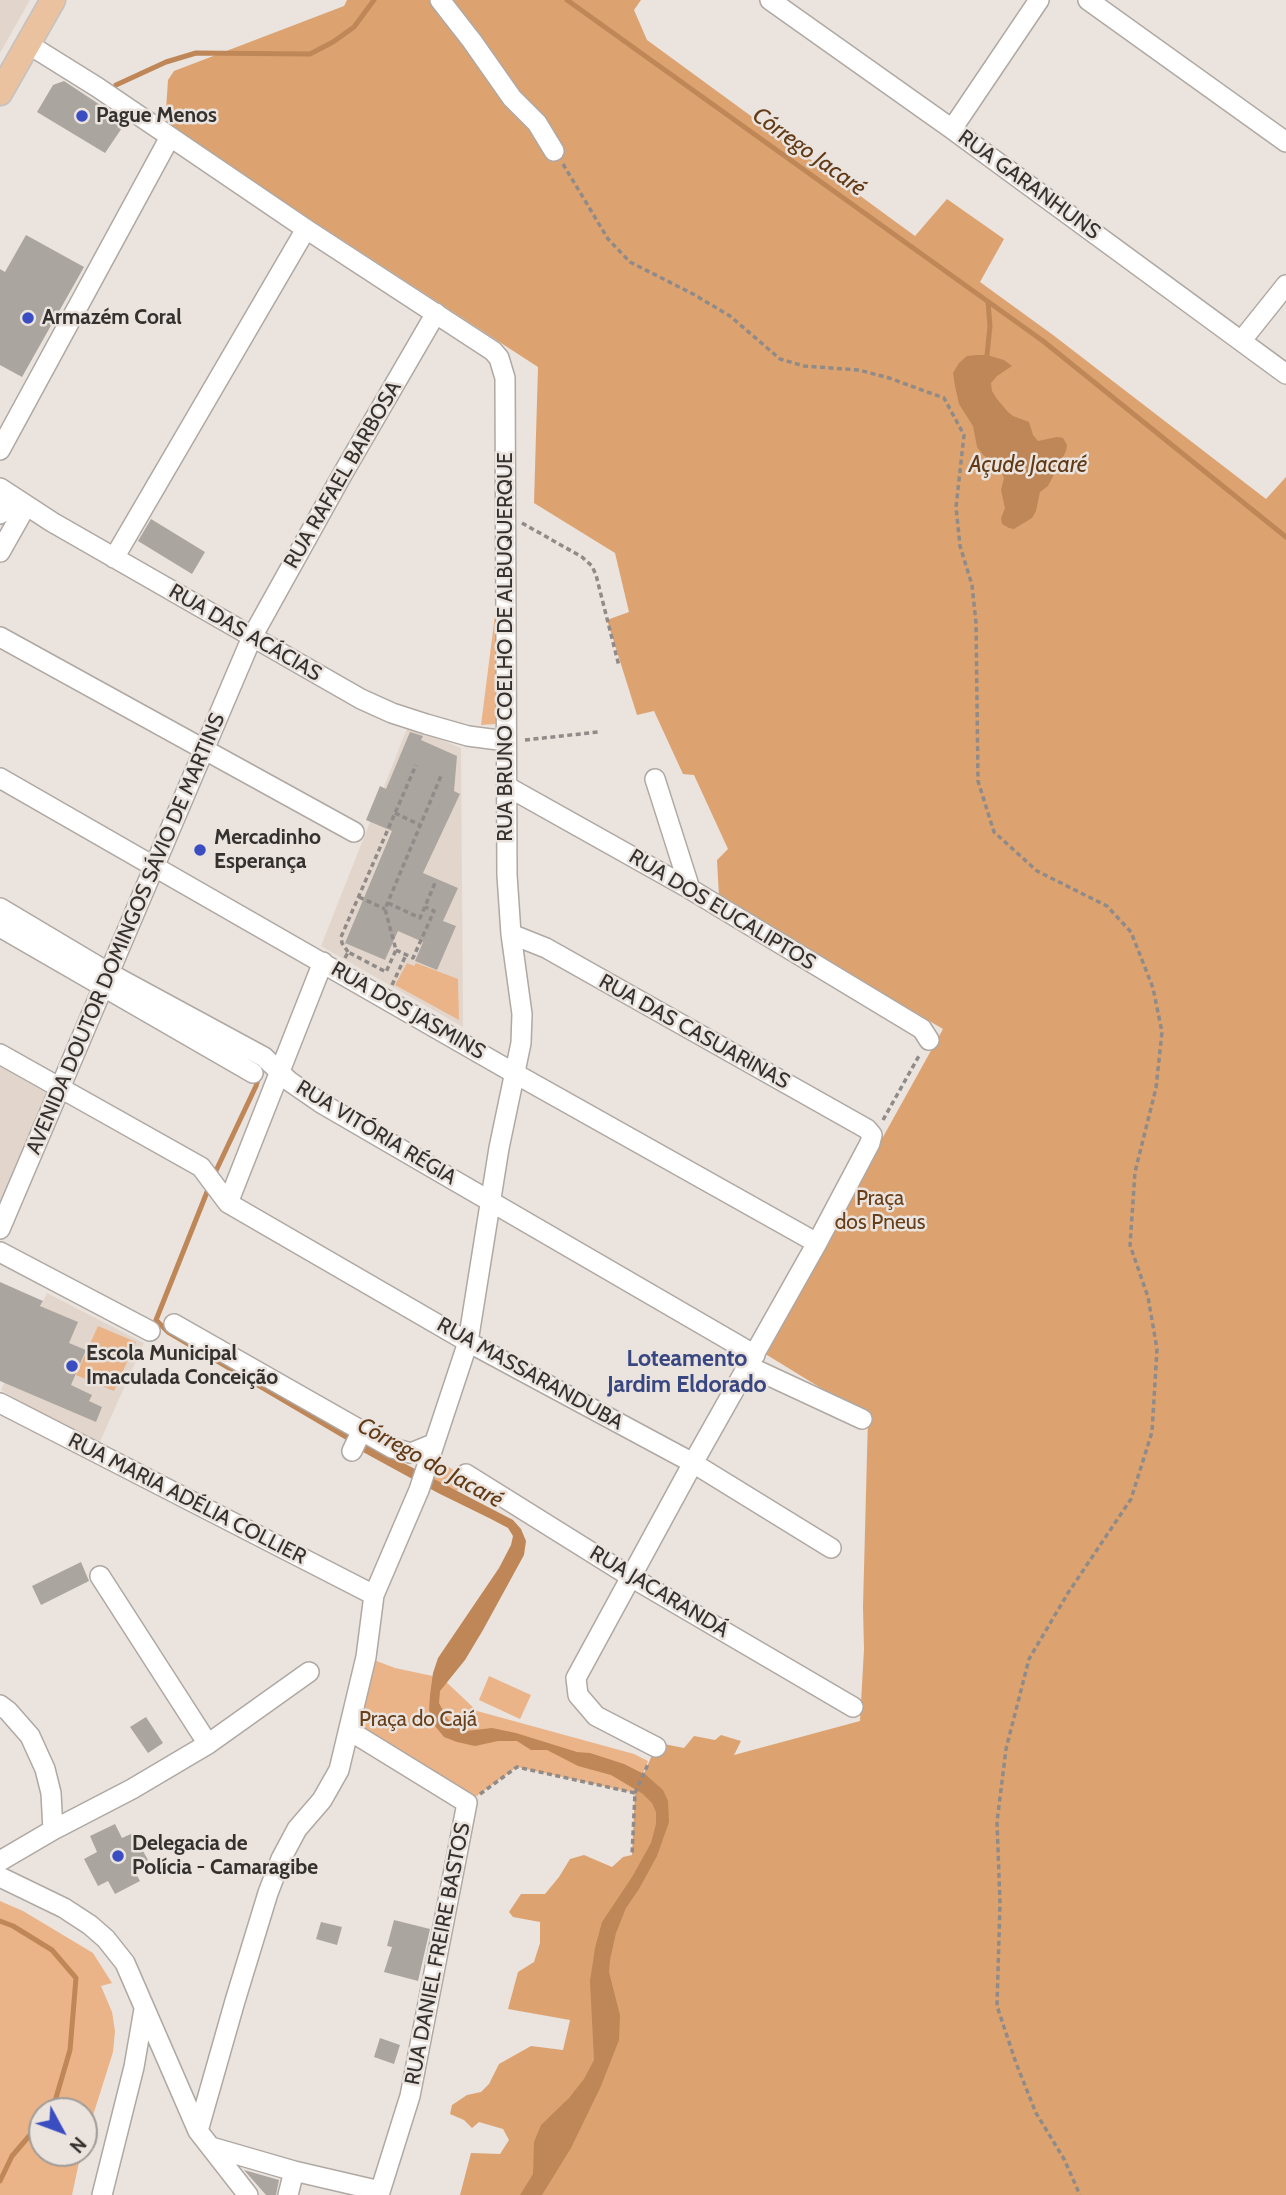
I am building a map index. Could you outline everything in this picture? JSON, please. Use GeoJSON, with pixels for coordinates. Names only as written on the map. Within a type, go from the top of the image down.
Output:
{"type":"FeatureCollection","features":[{"type":"Feature","properties":{"kind":"main road"},"geometry":{"type":"LineString","coordinates":[[0,93],[53,0]]}},
{"type":"Feature","properties":{"kind":"street"},"geometry":{"type":"LineString","coordinates":[[440,0],[512,98],[537,123],[554,151]]}},
{"type":"Feature","properties":{"kind":"street","name":"RUA GARANHUNS"},"geometry":{"type":"LineString","coordinates":[[770,0],[952,129],[1286,374]]}},
{"type":"Feature","properties":{"kind":"street"},"geometry":{"type":"LineString","coordinates":[[952,129],[1039,0]]}},
{"type":"Feature","properties":{"kind":"street"},"geometry":{"type":"LineString","coordinates":[[1088,0],[1286,142]]}},
{"type":"Feature","properties":{"kind":"street","name":"RUA BRUNO COELHO DE ALBUQUERQUE"},"geometry":{"type":"LineString","coordinates":[[28,44],[493,351],[503,368],[512,741],[508,787],[507,875],[511,934],[522,1014],[521,1043],[468,1342],[419,1490],[374,1595],[366,1657],[339,1770],[322,1800],[297,1829],[281,1859],[235,2001],[198,2132]]}},
{"type":"Feature","properties":{"kind":"street"},"geometry":{"type":"LineString","coordinates":[[0,450],[170,137]]}},
{"type":"Feature","properties":{"kind":"street"},"geometry":{"type":"LineString","coordinates":[[114,558],[306,229]]}},
{"type":"Feature","properties":{"kind":"street"},"geometry":{"type":"LineString","coordinates":[[1242,340],[1286,285]]}},
{"type":"Feature","properties":{"kind":"street","name":"RUA RAFAEL BARBOSA"},"geometry":{"type":"LineString","coordinates":[[251,637],[436,313]]}},
{"type":"Feature","properties":{"kind":"street"},"geometry":{"type":"LineString","coordinates":[[0,514],[12,496]]}},
{"type":"Feature","properties":{"kind":"street"},"geometry":{"type":"LineString","coordinates":[[0,552],[12,496]]}},
{"type":"Feature","properties":{"kind":"street","name":"RUA DAS ACÁCIAS"},"geometry":{"type":"LineString","coordinates":[[12,496],[114,558],[361,699],[392,713],[468,736],[512,741]]}},
{"type":"Feature","properties":{"kind":"street"},"geometry":{"type":"LineString","coordinates":[[0,637],[354,832]]}},
{"type":"Feature","properties":{"kind":"street","name":"AVENIDA DOUTOR DOMINGOS SÁVIO DE MARTINS"},"geometry":{"type":"LineString","coordinates":[[0,1229],[206,749],[251,637]]}},
{"type":"Feature","properties":{"kind":"street","name":"RUA DOS JASMINS"},"geometry":{"type":"LineString","coordinates":[[0,778],[514,1073],[817,1243]]}},
{"type":"Feature","properties":{"kind":"street"},"geometry":{"type":"LineString","coordinates":[[655,779],[691,889]]}},
{"type":"Feature","properties":{"kind":"street","name":"RUA DOS EUCALIPTOS"},"geometry":{"type":"LineString","coordinates":[[508,787],[691,889],[922,1029],[929,1040]]}},
{"type":"Feature","properties":{"kind":"street","name":"RUA VITÓRIA RÉGIA"},"geometry":{"type":"LineString","coordinates":[[0,908],[106,980],[253,1073]]}},
{"type":"Feature","properties":{"kind":"street","name":"RUA VITÓRIA RÉGIA"},"geometry":{"type":"LineString","coordinates":[[0,927],[264,1057],[289,1081],[321,1103],[752,1360],[862,1419]]}},
{"type":"Feature","properties":{"kind":"street","name":"RUA DAS CASUARINAS"},"geometry":{"type":"LineString","coordinates":[[511,934],[546,948],[871,1132],[872,1135]]}},
{"type":"Feature","properties":{"kind":"street"},"geometry":{"type":"LineString","coordinates":[[225,1201],[279,1069],[330,966]]}},
{"type":"Feature","properties":{"kind":"street"},"geometry":{"type":"LineString","coordinates":[[0,1054],[201,1167],[225,1201]]}},
{"type":"Feature","properties":{"kind":"street"},"geometry":{"type":"LineString","coordinates":[[652,1754],[596,1716],[578,1695],[576,1678],[817,1243],[872,1135]]}},
{"type":"Feature","properties":{"kind":"street","name":"RUA MASSARANDUBA"},"geometry":{"type":"LineString","coordinates":[[225,1201],[468,1342],[693,1463],[831,1548]]}},
{"type":"Feature","properties":{"kind":"street"},"geometry":{"type":"LineString","coordinates":[[0,1252],[150,1331]]}},
{"type":"Feature","properties":{"kind":"street"},"geometry":{"type":"LineString","coordinates":[[174,1324],[357,1441],[401,1452],[432,1449]]}},
{"type":"Feature","properties":{"kind":"street","name":"RUA MARIA ADÉLIA COLLIER"},"geometry":{"type":"LineString","coordinates":[[0,1402],[374,1595]]}},
{"type":"Feature","properties":{"kind":"street","name":"RUA JACARANDÁ"},"geometry":{"type":"LineString","coordinates":[[466,1474],[631,1577],[853,1707]]}},
{"type":"Feature","properties":{"kind":"street"},"geometry":{"type":"LineString","coordinates":[[100,1576],[208,1744]]}},
{"type":"Feature","properties":{"kind":"street"},"geometry":{"type":"LineString","coordinates":[[0,1861],[208,1744],[309,1672]]}},
{"type":"Feature","properties":{"kind":"street"},"geometry":{"type":"LineString","coordinates":[[0,1705],[30,1736],[45,1769],[51,1793],[53,1830]]}},
{"type":"Feature","properties":{"kind":"street","name":"RUA DANIEL FREIRE BASTOS"},"geometry":{"type":"LineString","coordinates":[[350,1731],[467,1803],[410,2096],[379,2193]]}},
{"type":"Feature","properties":{"kind":"street"},"geometry":{"type":"LineString","coordinates":[[0,1877],[64,1908],[90,1924],[125,1963],[198,2132],[248,2195]]}},
{"type":"Feature","properties":{"kind":"street"},"geometry":{"type":"LineString","coordinates":[[102,2195],[134,2067],[144,2010]]}},
{"type":"Feature","properties":{"kind":"street"},"geometry":{"type":"LineString","coordinates":[[211,2147],[379,2193]]}},
{"type":"Feature","properties":{"kind":"street"},"geometry":{"type":"LineString","coordinates":[[288,2195],[294,2171]]}},
{"type":"Feature","properties":{"kind":"path"},"geometry":{"type":"LineString","coordinates":[[554,151],[608,239],[630,262],[730,316],[780,359],[804,366],[859,370],[944,398],[964,435],[956,507],[960,546],[972,585],[976,622],[978,781],[994,832],[1037,871],[1107,906],[1131,932],[1153,988],[1162,1032],[1156,1088],[1135,1172],[1130,1245],[1148,1297],[1157,1349],[1152,1432],[1131,1499],[1068,1593],[1029,1659],[1006,1749],[997,1822],[1000,1903],[997,2006],[1036,2113],[1064,2159],[1080,2195]]}},
{"type":"Feature","properties":{"kind":"path"},"geometry":{"type":"LineString","coordinates":[[505,513],[582,557],[592,566],[619,666]]}},
{"type":"Feature","properties":{"kind":"path"},"geometry":{"type":"LineString","coordinates":[[512,741],[598,732]]}},
{"type":"Feature","properties":{"kind":"path"},"geometry":{"type":"LineString","coordinates":[[416,765],[341,937],[348,952],[386,972],[396,950],[386,909],[441,776]]}},
{"type":"Feature","properties":{"kind":"path"},"geometry":{"type":"LineString","coordinates":[[395,813],[421,825]]}},
{"type":"Feature","properties":{"kind":"path"},"geometry":{"type":"LineString","coordinates":[[388,903],[420,918],[436,883]]}},
{"type":"Feature","properties":{"kind":"path"},"geometry":{"type":"LineString","coordinates":[[358,897],[386,909]]}},
{"type":"Feature","properties":{"kind":"path"},"geometry":{"type":"LineString","coordinates":[[396,950],[413,958],[434,911],[425,907]]}},
{"type":"Feature","properties":{"kind":"path"},"geometry":{"type":"LineString","coordinates":[[330,966],[348,952]]}},
{"type":"Feature","properties":{"kind":"path"},"geometry":{"type":"LineString","coordinates":[[384,998],[405,955]]}},
{"type":"Feature","properties":{"kind":"path"},"geometry":{"type":"LineString","coordinates":[[872,1135],[929,1040]]}},
{"type":"Feature","properties":{"kind":"path"},"geometry":{"type":"LineString","coordinates":[[632,1855],[635,1793],[652,1754]]}},
{"type":"Feature","properties":{"kind":"path"},"geometry":{"type":"LineString","coordinates":[[467,1803],[517,1767],[635,1793]]}},
{"type":"Feature","properties":{"kind":"shaded area"},"geometry":{"type":"Polygon","coordinates":[[[0,0],[30,0],[0,53],[0,0]]]}},
{"type":"Feature","properties":{"kind":"shaded area"},"geometry":{"type":"Polygon","coordinates":[[[408,726],[461,748],[463,1027],[321,946],[408,726]]]}},
{"type":"Feature","properties":{"kind":"shaded area"},"geometry":{"type":"Polygon","coordinates":[[[0,1066],[52,1095],[0,1215],[0,1066]]]}},
{"type":"Feature","properties":{"kind":"shaded area","name":"Escola Municipal Imaculada Conceição"},"geometry":{"type":"Polygon","coordinates":[[[47,1293],[144,1343],[98,1446],[1,1390],[47,1293]]]}},
{"type":"Feature","properties":{"kind":"green space","name":"Praça dos Pneus"},"geometry":{"type":"Polygon","coordinates":[[[347,0],[641,0],[634,10],[647,40],[915,236],[947,199],[1004,239],[980,282],[1266,499],[1286,477],[1286,2195],[460,2195],[471,2153],[500,2154],[509,2140],[503,2129],[479,2122],[472,2128],[464,2120],[450,2114],[452,2105],[467,2095],[481,2092],[489,2084],[499,2064],[531,2046],[563,2050],[570,2020],[508,2009],[518,1972],[534,1962],[540,1943],[540,1922],[513,1917],[509,1912],[521,1894],[545,1894],[570,1859],[584,1855],[612,1867],[623,1857],[632,1855],[635,1793],[654,1751],[664,1744],[684,1748],[694,1736],[715,1740],[721,1735],[741,1741],[734,1755],[860,1721],[864,1649],[868,1417],[754,1347],[864,1142],[883,1137],[943,1029],[887,996],[844,976],[719,896],[717,860],[728,849],[694,775],[683,774],[654,711],[637,715],[607,620],[629,612],[615,553],[534,503],[538,367],[165,125],[168,80],[174,71],[344,6],[347,0]]]}},
{"type":"Feature","properties":{"kind":"green space"},"geometry":{"type":"Polygon","coordinates":[[[496,607],[500,608],[499,718],[495,724],[481,725],[496,607]]]}},
{"type":"Feature","properties":{"kind":"green space"},"geometry":{"type":"Polygon","coordinates":[[[407,963],[414,966],[416,963],[458,979],[459,1020],[395,985],[407,963]]]}},
{"type":"Feature","properties":{"kind":"green space"},"geometry":{"type":"Polygon","coordinates":[[[98,1326],[136,1342],[114,1391],[76,1375],[98,1326]]]}},
{"type":"Feature","properties":{"kind":"green space"},"geometry":{"type":"Polygon","coordinates":[[[430,1456],[464,1476],[457,1491],[424,1475],[430,1456]]]}},
{"type":"Feature","properties":{"kind":"green space","name":"Praça do Cajá"},"geometry":{"type":"Polygon","coordinates":[[[366,1657],[395,1668],[442,1678],[477,1711],[634,1754],[648,1761],[635,1793],[517,1767],[467,1803],[350,1731],[366,1657]]]}},
{"type":"Feature","properties":{"kind":"green space"},"geometry":{"type":"Polygon","coordinates":[[[489,1676],[531,1695],[520,1719],[479,1700],[489,1676]]]}},
{"type":"Feature","properties":{"kind":"green space"},"geometry":{"type":"Polygon","coordinates":[[[0,1901],[23,1911],[93,1953],[112,1983],[101,1986],[112,2012],[115,2031],[113,2052],[98,2100],[98,2097],[28,2097],[28,2167],[78,2167],[72,2195],[0,2195],[0,1901]]]}},
{"type":"Feature","properties":{"kind":"water","name":"Açude Jacaré"},"geometry":{"type":"Polygon","coordinates":[[[987,355],[1004,360],[1012,366],[991,383],[992,391],[1008,412],[1029,422],[1038,441],[1057,437],[1063,438],[1067,445],[1048,486],[1040,492],[1032,518],[1014,529],[1002,524],[1005,508],[1001,490],[1004,478],[1000,466],[983,455],[977,447],[973,426],[959,404],[955,386],[953,373],[959,363],[967,356],[987,355]]]}},
{"type":"Feature","properties":{"kind":"water","name":"Córrego do Jacaré"},"geometry":{"type":"Polygon","coordinates":[[[365,1443],[513,1520],[526,1541],[524,1555],[483,1630],[465,1660],[440,1691],[439,1703],[447,1718],[456,1727],[466,1731],[492,1728],[516,1733],[624,1764],[646,1775],[663,1790],[668,1801],[669,1822],[657,1856],[626,1908],[616,1933],[610,1960],[609,1972],[620,2015],[619,2040],[601,2086],[571,2148],[542,2195],[520,2195],[533,2174],[534,2142],[541,2125],[569,2098],[594,2060],[590,1981],[595,1948],[602,1922],[651,1843],[656,1812],[643,1794],[611,1775],[578,1766],[547,1750],[531,1750],[517,1741],[498,1741],[475,1746],[444,1737],[435,1726],[429,1710],[433,1673],[438,1658],[499,1568],[513,1536],[508,1528],[363,1452],[365,1443]]]}},
{"type":"Feature","properties":{"kind":"building","name":"Pague Menos"},"geometry":{"type":"Polygon","coordinates":[[[64,81],[126,122],[105,153],[37,112],[53,85],[64,81]]]}},
{"type":"Feature","properties":{"kind":"building","name":"Armazém Coral"},"geometry":{"type":"Polygon","coordinates":[[[26,235],[84,267],[22,377],[0,365],[0,269],[5,272],[26,235]]]}},
{"type":"Feature","properties":{"kind":"building"},"geometry":{"type":"Polygon","coordinates":[[[151,519],[205,552],[192,574],[138,541],[151,519]]]}},
{"type":"Feature","properties":{"kind":"building"},"geometry":{"type":"Polygon","coordinates":[[[410,732],[423,736],[421,740],[457,756],[454,791],[460,794],[423,873],[458,888],[443,921],[456,926],[437,970],[415,961],[423,942],[398,931],[385,960],[345,943],[392,831],[366,820],[380,786],[386,789],[410,732]]]}},
{"type":"Feature","properties":{"kind":"building"},"geometry":{"type":"Polygon","coordinates":[[[0,1282],[43,1301],[40,1306],[78,1322],[69,1343],[86,1350],[71,1385],[92,1395],[89,1401],[102,1407],[96,1422],[0,1381],[0,1282]]]}},
{"type":"Feature","properties":{"kind":"building"},"geometry":{"type":"Polygon","coordinates":[[[81,1562],[89,1581],[41,1605],[32,1586],[81,1562]]]}},
{"type":"Feature","properties":{"kind":"building"},"geometry":{"type":"Polygon","coordinates":[[[146,1717],[163,1743],[148,1753],[130,1727],[146,1717]]]}},
{"type":"Feature","properties":{"kind":"building","name":"Delegacia de Polícia - Camaragibe"},"geometry":{"type":"Polygon","coordinates":[[[115,1824],[122,1838],[133,1833],[148,1860],[133,1868],[140,1881],[115,1894],[108,1881],[98,1886],[84,1859],[97,1852],[90,1836],[115,1824]]]}},
{"type":"Feature","properties":{"kind":"building"},"geometry":{"type":"Polygon","coordinates":[[[394,1920],[430,1929],[418,1981],[384,1972],[392,1947],[387,1946],[394,1920]]]}},
{"type":"Feature","properties":{"kind":"building"},"geometry":{"type":"Polygon","coordinates":[[[321,1922],[342,1927],[337,1945],[316,1939],[321,1922]]]}},
{"type":"Feature","properties":{"kind":"building"},"geometry":{"type":"Polygon","coordinates":[[[380,2038],[400,2045],[394,2064],[374,2057],[380,2038]]]}},
{"type":"Feature","properties":{"kind":"building"},"geometry":{"type":"Polygon","coordinates":[[[244,2170],[279,2180],[276,2195],[266,2195],[244,2170]]]}},
{"type":"Feature","properties":{"kind":"waterway","name":"Córrego do Jacaré"},"geometry":{"type":"LineString","coordinates":[[116,85],[166,62],[196,53],[310,54],[354,27],[374,0]]}},
{"type":"Feature","properties":{"kind":"waterway","name":"Córrego Jacaré"},"geometry":{"type":"LineString","coordinates":[[567,0],[1043,341],[1286,537]]}},
{"type":"Feature","properties":{"kind":"waterway","name":"Córrego Jacaré"},"geometry":{"type":"LineString","coordinates":[[987,355],[990,326],[988,302]]}},
{"type":"Feature","properties":{"kind":"waterway","name":"Córrego do Jacaré"},"geometry":{"type":"LineString","coordinates":[[214,1175],[259,1076]]}},
{"type":"Feature","properties":{"kind":"waterway","name":"Córrego do Jacaré"},"geometry":{"type":"LineString","coordinates":[[209,1187],[156,1320],[168,1332],[353,1441]]}},
{"type":"Feature","properties":{"kind":"waterway"},"geometry":{"type":"LineString","coordinates":[[0,1921],[52,1950],[76,1978],[70,2050],[56,2097]]}},
{"type":"Feature","properties":{"kind":"waterway"},"geometry":{"type":"LineString","coordinates":[[0,2181],[12,2156],[28,2137]]}},
{"type":"Feature","properties":{"kind":"place","name":"Pague Menos"},"geometry":{"type":"Point","coordinates":[82,116]}},
{"type":"Feature","properties":{"kind":"place","name":"Armazém Coral"},"geometry":{"type":"Point","coordinates":[28,318]}},
{"type":"Feature","properties":{"kind":"place","name":"Mercadinho Esperança"},"geometry":{"type":"Point","coordinates":[200,850]}},
{"type":"Feature","properties":{"kind":"place","name":"Escola Municipal Imaculada Conceição"},"geometry":{"type":"Point","coordinates":[72,1366]}},
{"type":"Feature","properties":{"kind":"place","name":"Delegacia de Polícia - Camaragibe"},"geometry":{"type":"Point","coordinates":[118,1856]}},
{"type":"Feature","properties":{"kind":"district","name":"Loteamento Jardim Eldorado"},"geometry":{"type":"Point","coordinates":[687,1372]}}]}
